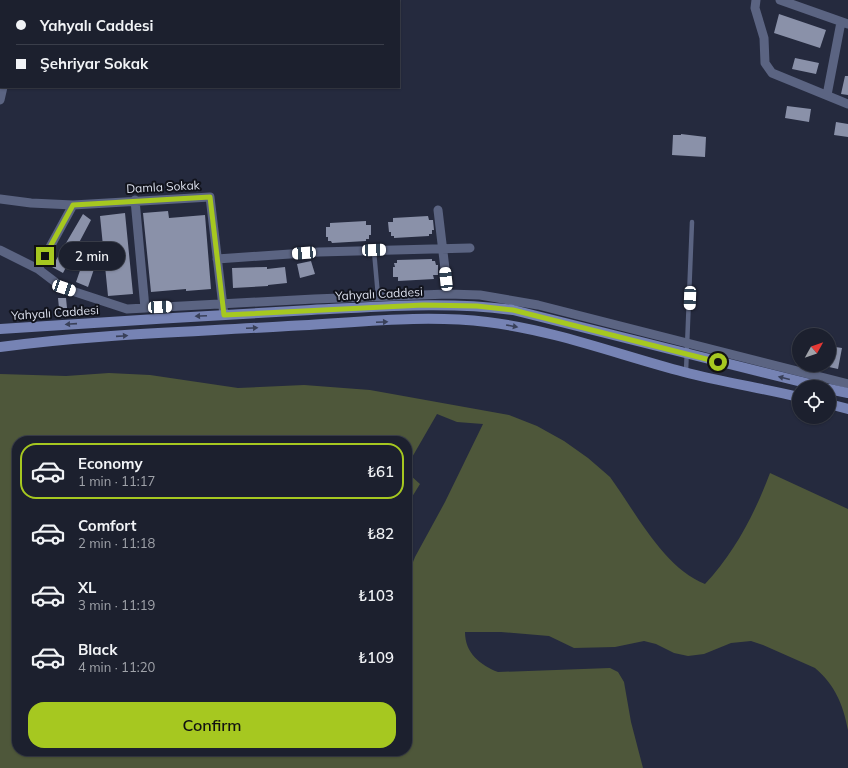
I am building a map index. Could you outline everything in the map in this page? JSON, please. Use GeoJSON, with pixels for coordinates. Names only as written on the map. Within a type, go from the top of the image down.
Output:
{"type":"FeatureCollection","features":[{"type":"Feature","properties":{"kind":"main road","name":"Yahyalı Caddesi"},"geometry":{"type":"LineString","coordinates":[[0,329],[224,315],[423,305],[477,306],[513,310],[794,380]]}},
{"type":"Feature","properties":{"kind":"main road"},"geometry":{"type":"LineString","coordinates":[[0,347],[122,336],[446,319],[487,322],[531,329],[686,372],[792,395]]}},
{"type":"Feature","properties":{"kind":"main road"},"geometry":{"type":"LineString","coordinates":[[836,390],[848,393]]}},
{"type":"Feature","properties":{"kind":"main road"},"geometry":{"type":"LineString","coordinates":[[836,405],[848,408]]}},
{"type":"Feature","properties":{"kind":"street"},"geometry":{"type":"LineString","coordinates":[[756,0],[755,8],[763,31],[765,63],[768,69],[772,73],[848,104]]}},
{"type":"Feature","properties":{"kind":"street"},"geometry":{"type":"LineString","coordinates":[[780,0],[845,23],[827,95]]}},
{"type":"Feature","properties":{"kind":"street"},"geometry":{"type":"LineString","coordinates":[[0,100],[3,88]]}},
{"type":"Feature","properties":{"kind":"street","name":"Damla Sokak"},"geometry":{"type":"LineString","coordinates":[[0,199],[31,203],[73,205],[135,200],[210,197],[224,315]]}},
{"type":"Feature","properties":{"kind":"street"},"geometry":{"type":"LineString","coordinates":[[135,200],[145,308]]}},
{"type":"Feature","properties":{"kind":"street"},"geometry":{"type":"LineString","coordinates":[[38,269],[73,205]]}},
{"type":"Feature","properties":{"kind":"street"},"geometry":{"type":"LineString","coordinates":[[438,210],[448,294]]}},
{"type":"Feature","properties":{"kind":"street"},"geometry":{"type":"LineString","coordinates":[[217,259],[319,252],[470,248]]}},
{"type":"Feature","properties":{"kind":"street"},"geometry":{"type":"LineString","coordinates":[[0,250],[38,269],[64,288],[127,309],[378,296],[448,294],[480,295],[525,302],[848,384]]}},
{"type":"Feature","properties":{"kind":"lane"},"geometry":{"type":"LineString","coordinates":[[686,372],[688,354],[692,222]]}},
{"type":"Feature","properties":{"kind":"lane"},"geometry":{"type":"LineString","coordinates":[[374,250],[378,296]]}},
{"type":"Feature","properties":{"kind":"green space"},"geometry":{"type":"Polygon","coordinates":[[[109,373],[150,375],[238,388],[304,385],[370,390],[509,415],[537,426],[564,441],[588,458],[610,477],[664,553],[690,576],[705,584],[726,559],[743,532],[758,503],[770,473],[848,509],[848,730],[841,703],[833,688],[822,674],[815,668],[751,641],[731,643],[704,654],[688,656],[674,653],[656,644],[644,641],[615,647],[574,648],[549,636],[501,632],[465,632],[468,646],[475,657],[485,666],[498,672],[610,668],[618,672],[624,682],[631,722],[643,768],[0,768],[0,374],[66,376],[109,373]]]}},
{"type":"Feature","properties":{"kind":"green space"},"geometry":{"type":"Polygon","coordinates":[[[412,477],[420,484],[412,497],[412,477]]]}},
{"type":"Feature","properties":{"kind":"building"},"geometry":{"type":"Polygon","coordinates":[[[779,14],[826,30],[820,48],[774,33],[779,14]]]}},
{"type":"Feature","properties":{"kind":"building"},"geometry":{"type":"Polygon","coordinates":[[[795,58],[819,63],[816,74],[792,69],[795,58]]]}},
{"type":"Feature","properties":{"kind":"building"},"geometry":{"type":"Polygon","coordinates":[[[845,76],[848,76],[848,95],[841,94],[845,76]]]}},
{"type":"Feature","properties":{"kind":"building"},"geometry":{"type":"Polygon","coordinates":[[[787,106],[811,109],[809,122],[785,118],[787,106]]]}},
{"type":"Feature","properties":{"kind":"building"},"geometry":{"type":"Polygon","coordinates":[[[836,122],[848,124],[848,137],[834,135],[836,122]]]}},
{"type":"Feature","properties":{"kind":"building"},"geometry":{"type":"Polygon","coordinates":[[[681,134],[706,137],[705,157],[672,155],[673,135],[681,134]]]}},
{"type":"Feature","properties":{"kind":"building"},"geometry":{"type":"Polygon","coordinates":[[[168,211],[169,218],[205,215],[211,289],[186,291],[186,289],[151,292],[143,213],[168,211]]]}},
{"type":"Feature","properties":{"kind":"building"},"geometry":{"type":"Polygon","coordinates":[[[125,213],[133,294],[108,296],[100,216],[125,213]]]}},
{"type":"Feature","properties":{"kind":"building"},"geometry":{"type":"Polygon","coordinates":[[[83,214],[91,220],[63,273],[52,267],[83,214]]]}},
{"type":"Feature","properties":{"kind":"building"},"geometry":{"type":"Polygon","coordinates":[[[428,216],[429,220],[433,220],[434,230],[432,230],[432,234],[429,234],[429,236],[394,238],[394,236],[391,236],[391,232],[389,232],[388,222],[393,222],[393,218],[428,216]]]}},
{"type":"Feature","properties":{"kind":"building"},"geometry":{"type":"Polygon","coordinates":[[[366,221],[366,225],[371,225],[371,235],[369,235],[369,239],[366,239],[366,241],[332,243],[331,241],[328,241],[328,237],[326,237],[326,227],[330,227],[330,223],[366,221]]]}},
{"type":"Feature","properties":{"kind":"building"},"geometry":{"type":"Polygon","coordinates":[[[84,259],[96,263],[88,287],[76,282],[84,259]]]}},
{"type":"Feature","properties":{"kind":"building"},"geometry":{"type":"Polygon","coordinates":[[[432,259],[432,261],[435,261],[436,265],[438,265],[438,275],[433,275],[434,279],[398,281],[398,277],[393,277],[393,267],[395,267],[394,263],[397,263],[397,260],[432,259]]]}},
{"type":"Feature","properties":{"kind":"building"},"geometry":{"type":"Polygon","coordinates":[[[311,261],[315,274],[300,278],[297,264],[311,261]]]}},
{"type":"Feature","properties":{"kind":"building"},"geometry":{"type":"Polygon","coordinates":[[[267,267],[267,269],[285,267],[287,283],[268,286],[233,288],[232,268],[267,267]]]}},
{"type":"Feature","properties":{"kind":"building"},"geometry":{"type":"Polygon","coordinates":[[[58,298],[66,298],[67,308],[59,308],[58,298]]]}},
{"type":"Feature","properties":{"kind":"building"},"geometry":{"type":"Polygon","coordinates":[[[836,347],[842,348],[838,369],[836,369],[836,347]]]}},
{"type":"Feature","properties":{"kind":"route"},"geometry":{"type":"LineString","coordinates":[[45,256],[73,205],[135,200],[210,197],[224,315],[441,304],[477,306],[513,310],[718,362]]}}]}
